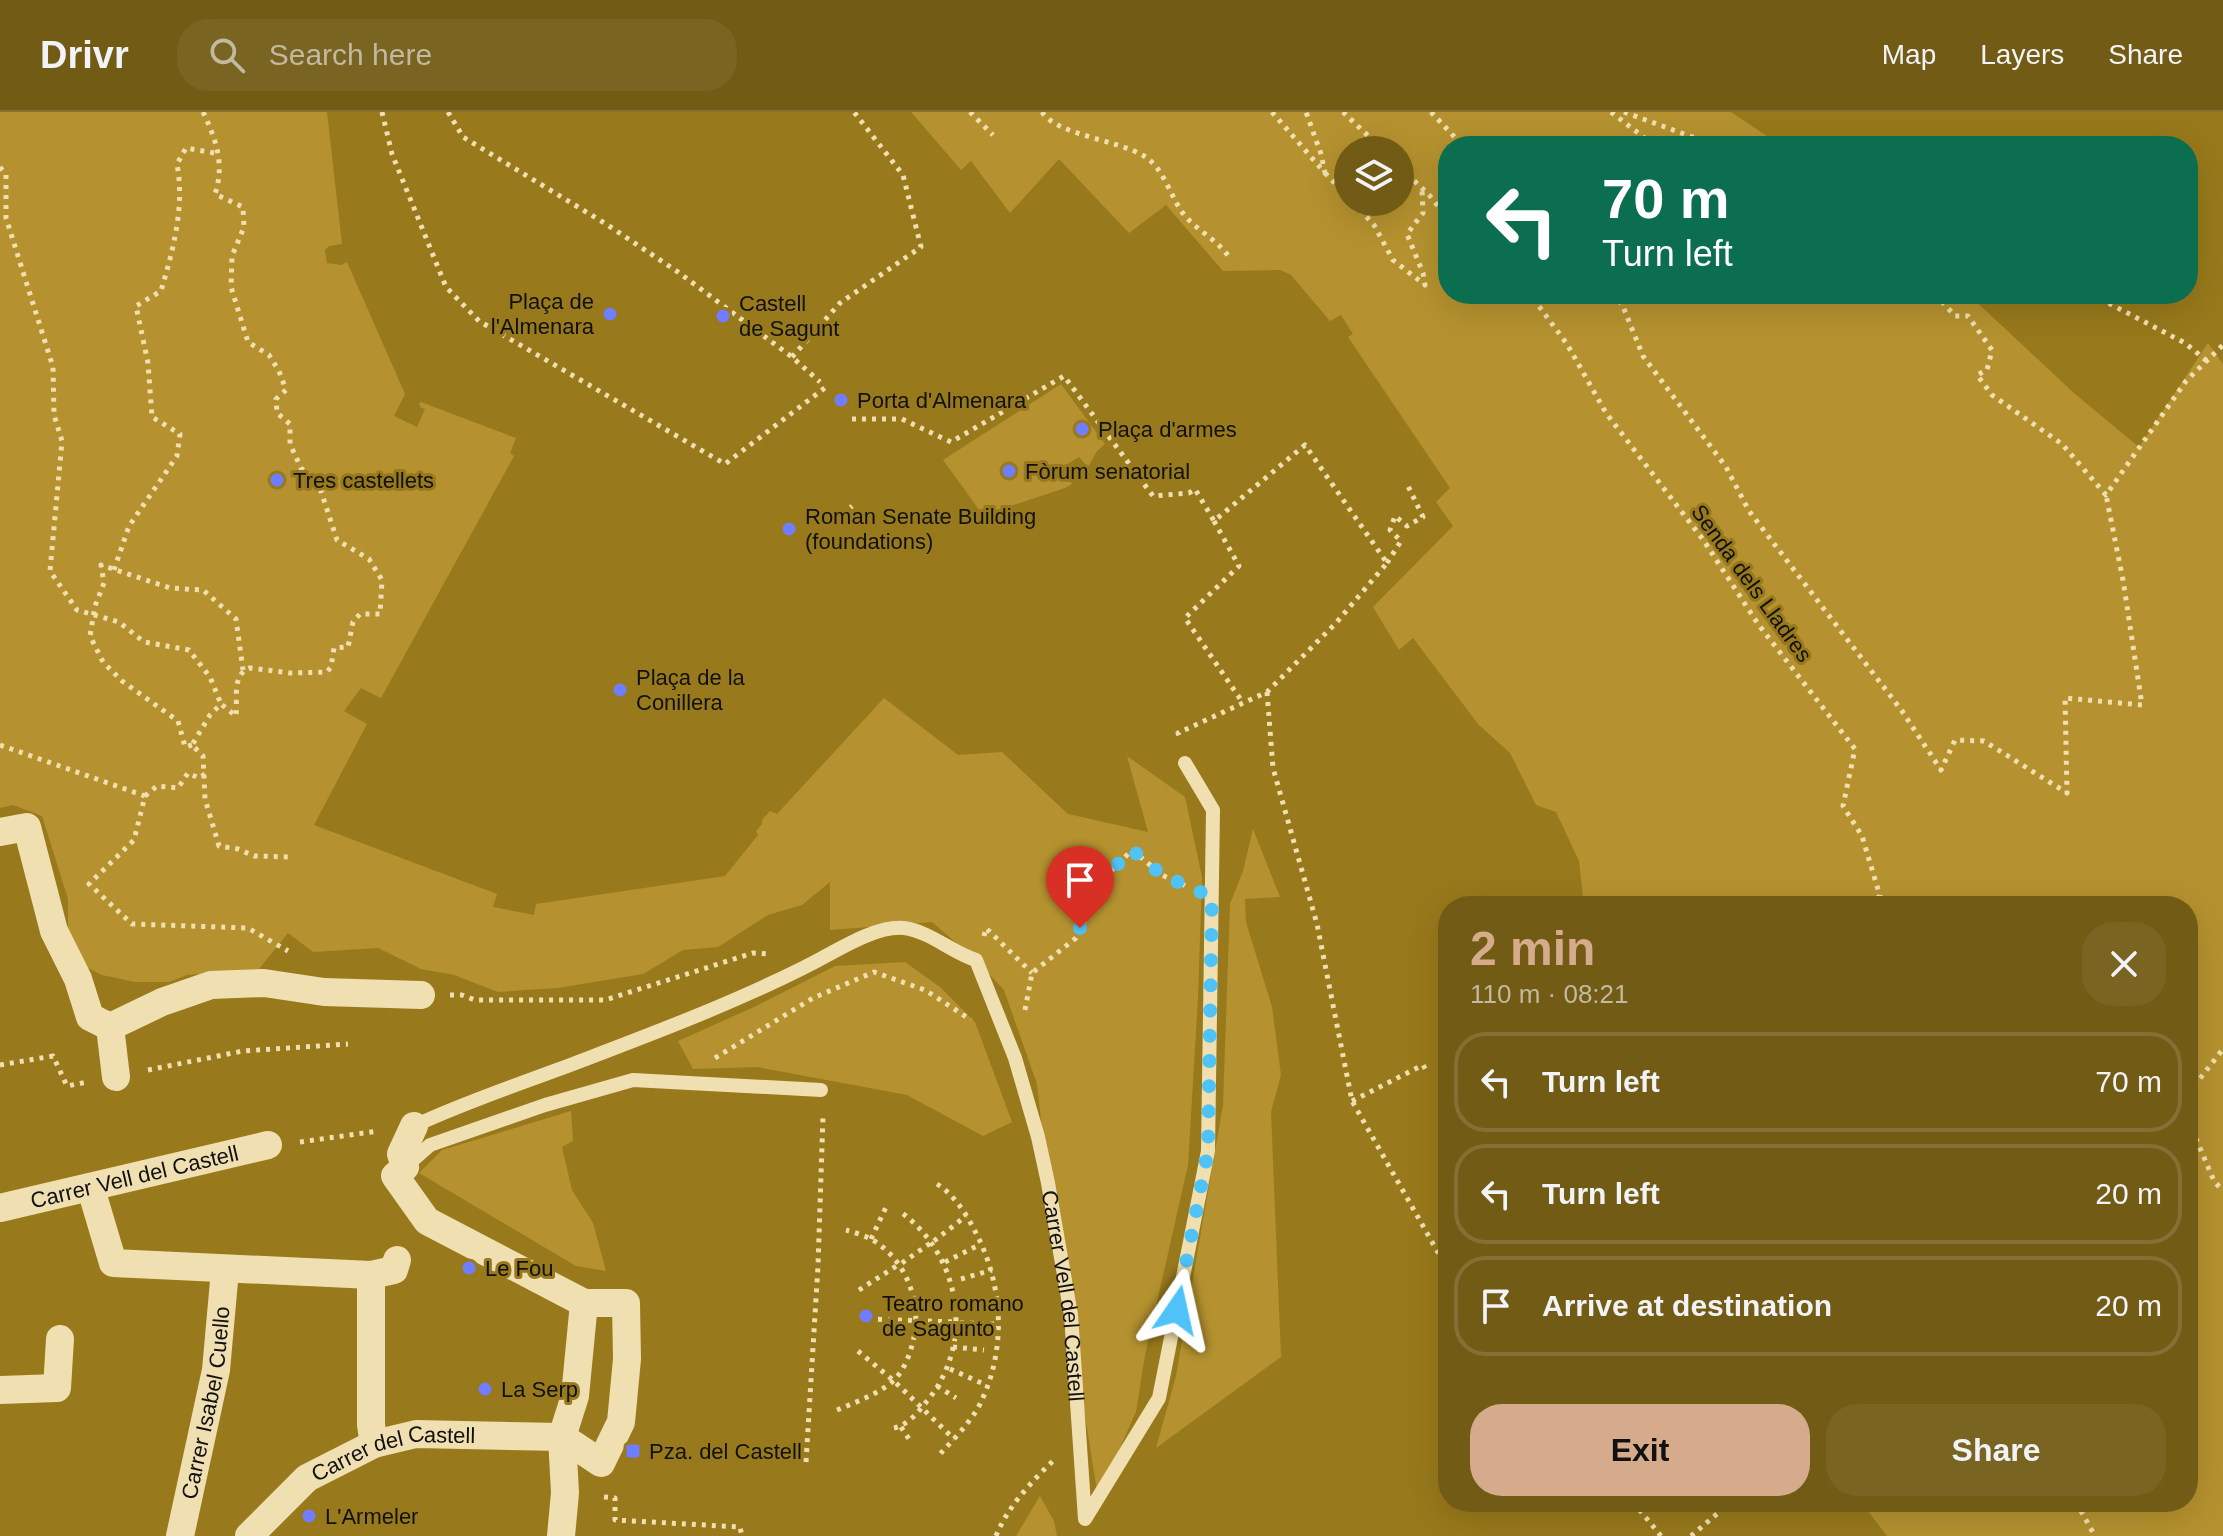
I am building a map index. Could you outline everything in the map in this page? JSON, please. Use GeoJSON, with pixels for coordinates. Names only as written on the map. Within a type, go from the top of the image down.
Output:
{"type":"FeatureCollection","features":[{"type":"Feature","properties":{"kind":"street"},"geometry":{"type":"LineString","coordinates":[[0,832],[27,827],[54,931],[78,979],[90,1017],[110,1027]]}},
{"type":"Feature","properties":{"kind":"street"},"geometry":{"type":"LineString","coordinates":[[110,1027],[162,1002],[211,985],[264,983],[324,992],[421,995]]}},
{"type":"Feature","properties":{"kind":"street"},"geometry":{"type":"LineString","coordinates":[[110,1027],[116,1077]]}},
{"type":"Feature","properties":{"kind":"street"},"geometry":{"type":"LineString","coordinates":[[414,1126],[401,1154],[405,1167],[395,1176],[427,1221],[584,1303],[626,1303],[627,1359],[621,1422],[601,1463],[562,1437]]}},
{"type":"Feature","properties":{"kind":"street","name":"Carrer Vell del Castell"},"geometry":{"type":"LineString","coordinates":[[0,1208],[268,1145]]}},
{"type":"Feature","properties":{"kind":"street"},"geometry":{"type":"LineString","coordinates":[[91,1189],[113,1263],[371,1275],[394,1270],[397,1260]]}},
{"type":"Feature","properties":{"kind":"street","name":"Carrer Isabel Cuello"},"geometry":{"type":"LineString","coordinates":[[180,1536],[216,1370],[225,1270]]}},
{"type":"Feature","properties":{"kind":"street"},"geometry":{"type":"LineString","coordinates":[[371,1275],[371,1425],[374,1444]]}},
{"type":"Feature","properties":{"kind":"street"},"geometry":{"type":"LineString","coordinates":[[561,1536],[565,1493],[562,1437],[575,1396],[584,1303]]}},
{"type":"Feature","properties":{"kind":"street"},"geometry":{"type":"LineString","coordinates":[[0,1390],[57,1388],[60,1339]]}},
{"type":"Feature","properties":{"kind":"street","name":"Carrer del Castell"},"geometry":{"type":"LineString","coordinates":[[249,1536],[307,1478],[374,1444],[416,1434],[562,1437]]}},
{"type":"Feature","properties":{"kind":"lane","name":"Carrer Vell del Castell"},"geometry":{"type":"LineString","coordinates":[[414,1126],[759,990],[872,933],[904,928],[976,960],[1015,1058],[1038,1137],[1071,1315],[1085,1519],[1159,1398],[1208,1151],[1213,810],[1185,763]]}},
{"type":"Feature","properties":{"kind":"lane"},"geometry":{"type":"LineString","coordinates":[[405,1167],[430,1145],[545,1105],[633,1080],[821,1090]]}},
{"type":"Feature","properties":{"kind":"path"},"geometry":{"type":"LineString","coordinates":[[0,167],[6,175],[6,218],[18,265],[40,321],[53,367],[54,415],[62,441],[50,571],[77,610],[119,622],[144,642],[189,650],[210,677],[221,704],[236,716],[236,678],[243,670],[327,672],[331,667],[334,648],[348,647],[353,622],[360,614],[380,614],[382,580],[369,559],[337,540],[319,485],[301,468],[290,444],[290,424],[277,413],[276,399],[286,390],[279,371],[269,355],[248,342],[231,287],[232,256],[244,227],[243,207],[215,194],[219,184],[220,154],[203,112]]}},
{"type":"Feature","properties":{"kind":"path"},"geometry":{"type":"LineString","coordinates":[[382,112],[392,154],[446,287],[479,321],[725,464],[826,387]]}},
{"type":"Feature","properties":{"kind":"path"},"geometry":{"type":"LineString","coordinates":[[448,112],[463,137],[678,272],[792,357],[820,382]]}},
{"type":"Feature","properties":{"kind":"path"},"geometry":{"type":"LineString","coordinates":[[792,357],[840,303],[921,247],[903,175],[854,112]]}},
{"type":"Feature","properties":{"kind":"path"},"geometry":{"type":"LineString","coordinates":[[970,112],[993,135]]}},
{"type":"Feature","properties":{"kind":"path"},"geometry":{"type":"LineString","coordinates":[[1042,112],[1046,119],[1082,135],[1124,145],[1148,158],[1183,213],[1210,235],[1231,260]]}},
{"type":"Feature","properties":{"kind":"path"},"geometry":{"type":"LineString","coordinates":[[1272,112],[1334,182]]}},
{"type":"Feature","properties":{"kind":"path"},"geometry":{"type":"LineString","coordinates":[[1306,112],[1325,173]]}},
{"type":"Feature","properties":{"kind":"path"},"geometry":{"type":"LineString","coordinates":[[1343,112],[1368,136]]}},
{"type":"Feature","properties":{"kind":"path"},"geometry":{"type":"LineString","coordinates":[[1431,112],[1454,136]]}},
{"type":"Feature","properties":{"kind":"path"},"geometry":{"type":"LineString","coordinates":[[1611,112],[1642,136]]}},
{"type":"Feature","properties":{"kind":"path"},"geometry":{"type":"LineString","coordinates":[[1624,112],[1690,136]]}},
{"type":"Feature","properties":{"kind":"path"},"geometry":{"type":"LineString","coordinates":[[114,570],[129,526],[177,456],[180,434],[152,417],[148,363],[136,306],[161,291],[174,247],[180,179],[177,164],[186,148],[220,154]]}},
{"type":"Feature","properties":{"kind":"path"},"geometry":{"type":"LineString","coordinates":[[1414,181],[1438,207]]}},
{"type":"Feature","properties":{"kind":"path"},"geometry":{"type":"LineString","coordinates":[[1366,216],[1393,260],[1425,285],[1407,234],[1423,213],[1422,189]]}},
{"type":"Feature","properties":{"kind":"path","name":"Senda dels Lladres"},"geometry":{"type":"LineString","coordinates":[[1537,304],[1567,344],[1606,413],[1704,541],[1758,624],[1855,749],[1843,806],[1862,836],[1880,896]]}},
{"type":"Feature","properties":{"kind":"path"},"geometry":{"type":"LineString","coordinates":[[1622,304],[1643,356],[1726,467],[1749,511],[1902,711],[1941,770],[1955,740],[1984,741],[2067,793],[2065,698],[2142,705],[2106,495],[2062,444],[1992,395],[1977,375],[1987,370],[1992,350],[1968,316],[1955,316],[1944,304]]}},
{"type":"Feature","properties":{"kind":"path"},"geometry":{"type":"LineString","coordinates":[[2110,304],[2185,343],[2207,361]]}},
{"type":"Feature","properties":{"kind":"path"},"geometry":{"type":"LineString","coordinates":[[2106,495],[2186,381],[2223,345]]}},
{"type":"Feature","properties":{"kind":"path"},"geometry":{"type":"LineString","coordinates":[[852,419],[902,419],[951,442],[1064,376],[1153,496],[1189,493],[1195,489],[1239,566],[1185,618],[1243,703]]}},
{"type":"Feature","properties":{"kind":"path"},"geometry":{"type":"LineString","coordinates":[[1214,521],[1305,445],[1387,563]]}},
{"type":"Feature","properties":{"kind":"path"},"geometry":{"type":"LineString","coordinates":[[1185,763],[1178,733],[1267,692],[1336,623],[1387,563],[1401,541],[1390,530],[1395,516],[1407,526],[1423,517],[1408,486]]}},
{"type":"Feature","properties":{"kind":"path"},"geometry":{"type":"LineString","coordinates":[[843,514],[852,506]]}},
{"type":"Feature","properties":{"kind":"path"},"geometry":{"type":"LineString","coordinates":[[221,704],[210,715],[192,745],[185,747],[178,721],[122,681],[103,662],[90,636],[93,615],[104,583],[101,565],[170,588],[203,590],[236,619],[243,670]]}},
{"type":"Feature","properties":{"kind":"path"},"geometry":{"type":"LineString","coordinates":[[1267,692],[1273,768],[1317,924],[1352,1101],[1438,1252]]}},
{"type":"Feature","properties":{"kind":"path"},"geometry":{"type":"LineString","coordinates":[[0,745],[145,796]]}},
{"type":"Feature","properties":{"kind":"path"},"geometry":{"type":"LineString","coordinates":[[192,745],[203,756],[205,799],[219,846],[254,856],[291,857]]}},
{"type":"Feature","properties":{"kind":"path"},"geometry":{"type":"LineString","coordinates":[[205,774],[199,778],[188,773],[178,788],[157,786],[145,796],[134,840],[89,884],[132,924],[248,928],[298,957]]}},
{"type":"Feature","properties":{"kind":"path"},"geometry":{"type":"LineString","coordinates":[[1015,1058],[1032,973],[1076,938],[1103,879],[1132,850],[1162,875],[1212,897]]}},
{"type":"Feature","properties":{"kind":"path"},"geometry":{"type":"LineString","coordinates":[[421,995],[462,995],[475,1000],[605,1000],[753,953],[825,958]]}},
{"type":"Feature","properties":{"kind":"path"},"geometry":{"type":"LineString","coordinates":[[668,1083],[730,1050],[813,998],[874,972],[925,990],[975,1022],[1002,1029]]}},
{"type":"Feature","properties":{"kind":"path"},"geometry":{"type":"LineString","coordinates":[[0,1065],[53,1056],[67,1086],[243,1051],[348,1044]]}},
{"type":"Feature","properties":{"kind":"path"},"geometry":{"type":"LineString","coordinates":[[2198,1081],[2223,1049]]}},
{"type":"Feature","properties":{"kind":"path"},"geometry":{"type":"LineString","coordinates":[[1352,1101],[1423,1065],[1426,1070]]}},
{"type":"Feature","properties":{"kind":"path"},"geometry":{"type":"LineString","coordinates":[[268,1145],[414,1126]]}},
{"type":"Feature","properties":{"kind":"path"},"geometry":{"type":"LineString","coordinates":[[806,1462],[824,1134]]}},
{"type":"Feature","properties":{"kind":"path"},"geometry":{"type":"LineString","coordinates":[[2198,1143],[2214,1181],[2223,1191]]}},
{"type":"Feature","properties":{"kind":"path"},"geometry":{"type":"LineString","coordinates":[[937,1184],[947,1191],[966,1216],[992,1270],[998,1324],[994,1363],[979,1406],[940,1454]]}},
{"type":"Feature","properties":{"kind":"path"},"geometry":{"type":"LineString","coordinates":[[871,1239],[887,1205]]}},
{"type":"Feature","properties":{"kind":"path"},"geometry":{"type":"LineString","coordinates":[[902,1213],[933,1241],[945,1262],[958,1322],[953,1347],[937,1386],[922,1407],[898,1427],[911,1442]]}},
{"type":"Feature","properties":{"kind":"path"},"geometry":{"type":"LineString","coordinates":[[859,1290],[966,1216]]}},
{"type":"Feature","properties":{"kind":"path"},"geometry":{"type":"LineString","coordinates":[[837,1410],[866,1398],[894,1381],[909,1356],[917,1321],[910,1285],[900,1264],[871,1239],[846,1230]]}},
{"type":"Feature","properties":{"kind":"path"},"geometry":{"type":"LineString","coordinates":[[945,1262],[977,1246]]}},
{"type":"Feature","properties":{"kind":"path"},"geometry":{"type":"LineString","coordinates":[[961,1279],[992,1270]]}},
{"type":"Feature","properties":{"kind":"path"},"geometry":{"type":"LineString","coordinates":[[955,1301],[990,1301]]}},
{"type":"Feature","properties":{"kind":"path"},"geometry":{"type":"LineString","coordinates":[[868,1319],[998,1324]]}},
{"type":"Feature","properties":{"kind":"path"},"geometry":{"type":"LineString","coordinates":[[953,1347],[984,1350]]}},
{"type":"Feature","properties":{"kind":"path"},"geometry":{"type":"LineString","coordinates":[[858,1351],[954,1439]]}},
{"type":"Feature","properties":{"kind":"path"},"geometry":{"type":"LineString","coordinates":[[950,1369],[986,1385]]}},
{"type":"Feature","properties":{"kind":"path"},"geometry":{"type":"LineString","coordinates":[[937,1386],[956,1398]]}},
{"type":"Feature","properties":{"kind":"path"},"geometry":{"type":"LineString","coordinates":[[996,1536],[1002,1520],[1038,1475]]}},
{"type":"Feature","properties":{"kind":"path"},"geometry":{"type":"LineString","coordinates":[[565,1493],[615,1498],[615,1520],[740,1527],[742,1536]]}},
{"type":"Feature","properties":{"kind":"path"},"geometry":{"type":"LineString","coordinates":[[1641,1512],[1661,1536]]}},
{"type":"Feature","properties":{"kind":"path"},"geometry":{"type":"LineString","coordinates":[[1691,1536],[1719,1512]]}},
{"type":"Feature","properties":{"kind":"path"},"geometry":{"type":"LineString","coordinates":[[2082,1512],[2095,1536]]}},
{"type":"Feature","properties":{"kind":"shaded area"},"geometry":{"type":"Polygon","coordinates":[[[0,112],[327,112],[342,244],[329,246],[325,250],[327,263],[341,265],[347,262],[405,394],[394,416],[417,427],[425,409],[421,408],[421,402],[516,438],[510,453],[514,456],[381,698],[361,688],[344,711],[367,724],[314,825],[497,894],[493,907],[534,915],[536,904],[725,876],[758,835],[756,831],[770,811],[777,814],[884,698],[958,755],[1002,752],[1068,814],[1148,832],[1127,756],[1185,797],[1202,877],[1188,1165],[1145,1355],[1136,1412],[1098,1497],[1048,1183],[1037,1084],[1004,990],[976,960],[932,922],[830,930],[830,882],[802,905],[768,915],[718,947],[683,950],[643,974],[558,988],[498,992],[454,975],[421,969],[378,948],[313,952],[288,933],[259,969],[187,975],[169,982],[135,982],[102,975],[80,964],[68,940],[68,899],[42,816],[13,805],[0,808],[0,112]]]}},
{"type":"Feature","properties":{"kind":"shaded area"},"geometry":{"type":"Polygon","coordinates":[[[911,112],[1731,112],[1767,136],[1438,136],[1438,304],[1979,304],[2075,394],[2139,447],[2208,343],[2223,364],[2223,1536],[1887,1536],[1869,1512],[2198,1512],[2198,896],[1583,896],[1579,861],[1556,812],[1536,805],[1510,753],[1478,724],[1413,638],[1399,650],[1373,607],[1453,526],[1436,502],[1450,488],[1348,337],[1353,334],[1341,315],[1330,321],[1291,275],[1280,270],[1223,271],[1166,205],[1129,233],[1059,159],[1010,213],[971,161],[961,170],[911,112]]]}},
{"type":"Feature","properties":{"kind":"shaded area"},"geometry":{"type":"Polygon","coordinates":[[[1061,384],[1105,444],[1088,467],[1079,457],[1064,466],[1072,484],[983,515],[943,460],[1061,384]]]}},
{"type":"Feature","properties":{"kind":"shaded area"},"geometry":{"type":"Polygon","coordinates":[[[1253,829],[1280,897],[1245,899],[1246,922],[1272,1007],[1281,1075],[1271,1112],[1281,1357],[1156,1448],[1176,1376],[1223,1105],[1230,904],[1243,871],[1253,829]]]}},
{"type":"Feature","properties":{"kind":"shaded area"},"geometry":{"type":"Polygon","coordinates":[[[905,962],[940,987],[975,1022],[1012,1122],[983,1136],[907,1095],[757,1067],[693,1069],[678,1041],[835,966],[905,962]]]}},
{"type":"Feature","properties":{"kind":"shaded area"},"geometry":{"type":"Polygon","coordinates":[[[571,1111],[573,1141],[562,1147],[572,1190],[593,1223],[606,1271],[576,1266],[419,1173],[442,1150],[571,1111]]]}},
{"type":"Feature","properties":{"kind":"shaded area"},"geometry":{"type":"Polygon","coordinates":[[[1040,1496],[1054,1521],[1057,1536],[1016,1536],[1040,1496]]]}},
{"type":"Feature","properties":{"kind":"place","name":"Plaça de l'Almenara"},"geometry":{"type":"Point","coordinates":[610,314]}},
{"type":"Feature","properties":{"kind":"place","name":"Castell de Sagunt"},"geometry":{"type":"Point","coordinates":[723,316]}},
{"type":"Feature","properties":{"kind":"place","name":"Porta d'Almenara"},"geometry":{"type":"Point","coordinates":[841,400]}},
{"type":"Feature","properties":{"kind":"place","name":"Plaça d'armes"},"geometry":{"type":"Point","coordinates":[1082,429]}},
{"type":"Feature","properties":{"kind":"place","name":"Fòrum senatorial"},"geometry":{"type":"Point","coordinates":[1009,471]}},
{"type":"Feature","properties":{"kind":"place","name":"Tres castellets"},"geometry":{"type":"Point","coordinates":[277,480]}},
{"type":"Feature","properties":{"kind":"place","name":"Roman Senate Building (foundations)"},"geometry":{"type":"Point","coordinates":[789,529]}},
{"type":"Feature","properties":{"kind":"place","name":"Plaça de la Conillera"},"geometry":{"type":"Point","coordinates":[620,690]}},
{"type":"Feature","properties":{"kind":"place","name":"Le Fou"},"geometry":{"type":"Point","coordinates":[469,1268]}},
{"type":"Feature","properties":{"kind":"place","name":"Teatro romano de Sagunto"},"geometry":{"type":"Point","coordinates":[866,1316]}},
{"type":"Feature","properties":{"kind":"place","name":"La Serp"},"geometry":{"type":"Point","coordinates":[485,1389]}},
{"type":"Feature","properties":{"kind":"place","name":"Pza. del Castell"},"geometry":{"type":"Point","coordinates":[633,1451]}},
{"type":"Feature","properties":{"kind":"place","name":"L'Armeler"},"geometry":{"type":"Point","coordinates":[309,1516]}},
{"type":"Feature","properties":{"kind":"route"},"geometry":{"type":"LineString","coordinates":[[1080,928],[1103,879],[1132,850],[1162,875],[1212,897],[1208,1151],[1177,1310]]}}]}
